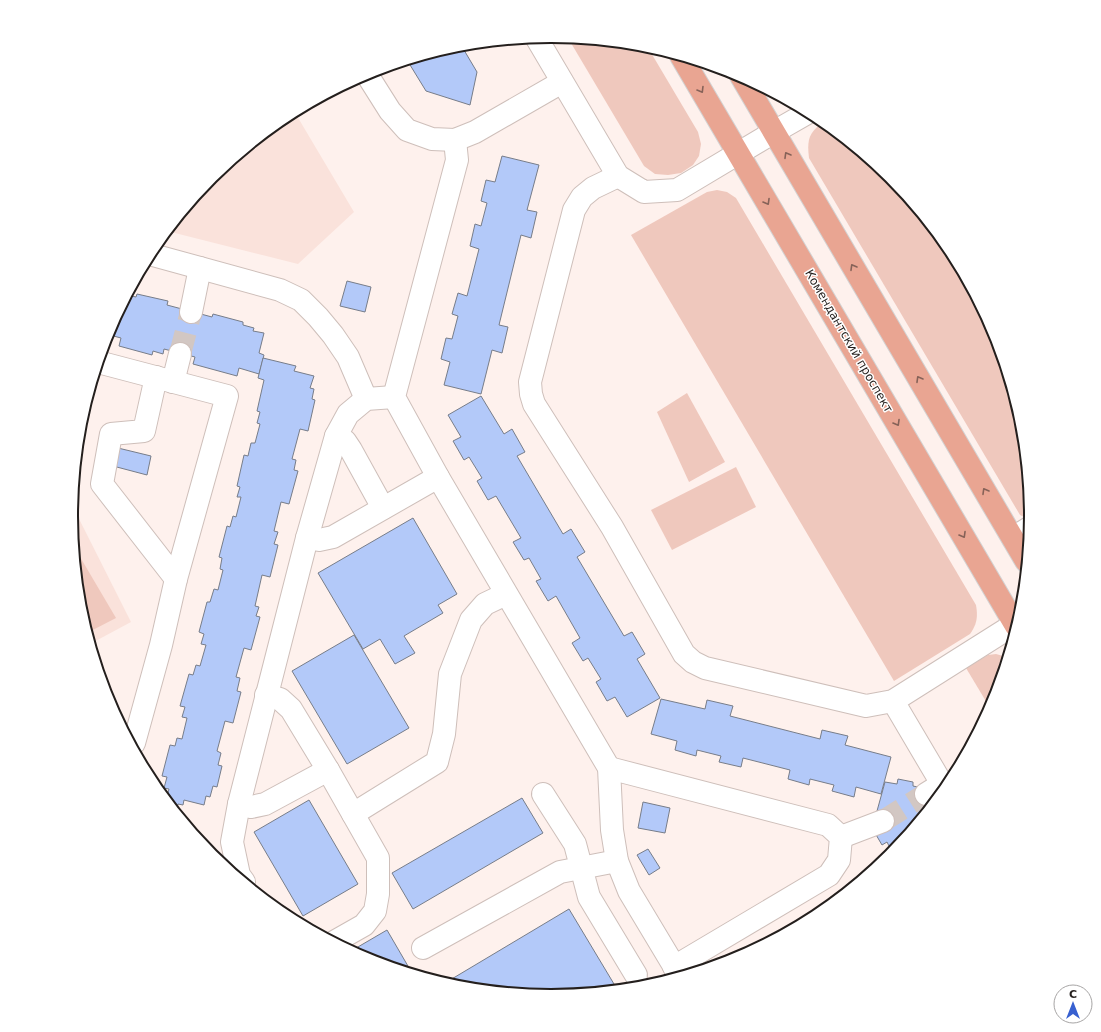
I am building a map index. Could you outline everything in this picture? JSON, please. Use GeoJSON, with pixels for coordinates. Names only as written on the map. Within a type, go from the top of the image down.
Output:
{"type":"FeatureCollection","features":[{"type":"Feature","properties":{"kind":"main road","name":"Комендантский проспект"},"geometry":{"type":"LineString","coordinates":[[685,63],[1012,618]]}},
{"type":"Feature","properties":{"kind":"main road"},"geometry":{"type":"LineString","coordinates":[[747,86],[1021,533]]}},
{"type":"Feature","properties":{"kind":"lane"},"geometry":{"type":"LineString","coordinates":[[540,43],[618,176],[644,192],[677,190],[802,116]]}},
{"type":"Feature","properties":{"kind":"lane"},"geometry":{"type":"LineString","coordinates":[[370,79],[390,111],[407,130],[432,139],[455,140],[474,132],[562,82]]}},
{"type":"Feature","properties":{"kind":"lane"},"geometry":{"type":"LineString","coordinates":[[455,140],[457,160],[394,397],[438,477],[609,768],[612,830],[617,861],[630,891],[677,971],[829,876],[839,860],[841,837],[828,824],[609,768]]}},
{"type":"Feature","properties":{"kind":"lane"},"geometry":{"type":"LineString","coordinates":[[618,176],[593,188],[582,197],[574,210],[530,382],[531,394],[534,404],[612,527],[684,654],[693,662],[705,668],[866,706],[893,701],[1009,629]]}},
{"type":"Feature","properties":{"kind":"lane"},"geometry":{"type":"LineString","coordinates":[[155,256],[280,290],[301,300],[333,335],[348,358],[366,399]]}},
{"type":"Feature","properties":{"kind":"lane"},"geometry":{"type":"LineString","coordinates":[[190,312],[200,268]]}},
{"type":"Feature","properties":{"kind":"lane"},"geometry":{"type":"LineString","coordinates":[[176,579],[102,484],[111,434],[144,431],[165,380],[180,354]]}},
{"type":"Feature","properties":{"kind":"lane"},"geometry":{"type":"LineString","coordinates":[[103,363],[227,396],[176,579],[159,652],[135,741]]}},
{"type":"Feature","properties":{"kind":"lane"},"geometry":{"type":"LineString","coordinates":[[238,871],[232,842],[239,804],[307,538],[336,436],[348,414],[366,399],[394,397]]}},
{"type":"Feature","properties":{"kind":"lane"},"geometry":{"type":"LineString","coordinates":[[336,436],[345,442],[351,450],[383,508]]}},
{"type":"Feature","properties":{"kind":"lane"},"geometry":{"type":"LineString","coordinates":[[307,538],[319,540],[333,537],[438,477]]}},
{"type":"Feature","properties":{"kind":"lane"},"geometry":{"type":"LineString","coordinates":[[353,814],[437,762],[444,734],[450,674],[471,620],[485,604],[506,594]]}},
{"type":"Feature","properties":{"kind":"lane"},"geometry":{"type":"LineString","coordinates":[[266,695],[280,699],[291,709],[378,858],[378,894],[375,911],[364,925],[339,939]]}},
{"type":"Feature","properties":{"kind":"lane"},"geometry":{"type":"LineString","coordinates":[[893,701],[941,783]]}},
{"type":"Feature","properties":{"kind":"lane"},"geometry":{"type":"LineString","coordinates":[[239,804],[251,807],[265,804],[328,770]]}},
{"type":"Feature","properties":{"kind":"lane"},"geometry":{"type":"LineString","coordinates":[[926,794],[939,786]]}},
{"type":"Feature","properties":{"kind":"lane"},"geometry":{"type":"LineString","coordinates":[[543,794],[575,844],[589,897],[636,975]]}},
{"type":"Feature","properties":{"kind":"lane"},"geometry":{"type":"LineString","coordinates":[[841,837],[883,821]]}},
{"type":"Feature","properties":{"kind":"lane"},"geometry":{"type":"LineString","coordinates":[[423,948],[560,872],[617,861]]}},
{"type":"Feature","properties":{"kind":"shaded area"},"geometry":{"type":"Polygon","coordinates":[[[571,44],[612,47],[652,54],[698,132],[701,144],[699,156],[693,165],[681,173],[668,175],[655,174],[644,166],[571,44]]]}},
{"type":"Feature","properties":{"kind":"shaded area"},"geometry":{"type":"Polygon","coordinates":[[[297,117],[354,212],[298,264],[172,232],[195,204],[239,160],[297,117]]]}},
{"type":"Feature","properties":{"kind":"shaded area"},"geometry":{"type":"Polygon","coordinates":[[[818,127],[862,160],[906,204],[944,253],[975,307],[998,364],[1014,424],[1019,454],[1024,517],[1020,515],[809,158],[808,147],[810,137],[818,127]]]}},
{"type":"Feature","properties":{"kind":"shaded area"},"geometry":{"type":"Polygon","coordinates":[[[717,190],[727,192],[736,198],[976,605],[976,620],[970,634],[894,681],[631,235],[707,192],[717,190]]]}},
{"type":"Feature","properties":{"kind":"shaded area"},"geometry":{"type":"Polygon","coordinates":[[[687,393],[725,462],[689,482],[657,412],[687,393]]]}},
{"type":"Feature","properties":{"kind":"shaded area"},"geometry":{"type":"Polygon","coordinates":[[[736,467],[756,507],[672,550],[651,510],[736,467]]]}},
{"type":"Feature","properties":{"kind":"shaded area"},"geometry":{"type":"Polygon","coordinates":[[[78,517],[131,622],[95,641],[82,578],[78,517]]]}},
{"type":"Feature","properties":{"kind":"shaded area"},"geometry":{"type":"Polygon","coordinates":[[[80,557],[116,618],[92,630],[87,608],[80,557]]]}},
{"type":"Feature","properties":{"kind":"shaded area"},"geometry":{"type":"Polygon","coordinates":[[[996,654],[1002,656],[986,700],[966,668],[988,655],[996,654]]]}},
{"type":"Feature","properties":{"kind":"building"},"geometry":{"type":"Polygon","coordinates":[[[465,51],[477,72],[470,105],[426,91],[410,64],[465,51]]]}},
{"type":"Feature","properties":{"kind":"building"},"geometry":{"type":"Polygon","coordinates":[[[502,156],[539,165],[527,210],[537,212],[531,238],[521,235],[499,325],[508,327],[502,353],[492,350],[481,394],[444,385],[450,362],[441,359],[446,338],[452,339],[458,316],[452,314],[458,293],[467,296],[479,249],[470,246],[475,224],[481,226],[487,203],[481,201],[486,180],[495,182],[502,156]]]}},
{"type":"Feature","properties":{"kind":"building"},"geometry":{"type":"Polygon","coordinates":[[[347,281],[371,287],[365,312],[340,306],[347,281]]]}},
{"type":"Feature","properties":{"kind":"building"},"geometry":{"type":"Polygon","coordinates":[[[137,294],[168,301],[167,305],[212,317],[213,314],[243,322],[243,325],[254,328],[253,331],[264,333],[259,353],[264,355],[259,374],[239,368],[237,376],[193,364],[195,357],[164,349],[163,354],[153,351],[152,355],[119,346],[121,338],[114,336],[132,296],[136,297],[137,294]]]}},
{"type":"Feature","properties":{"kind":"building"},"geometry":{"type":"Polygon","coordinates":[[[263,358],[296,366],[294,371],[314,376],[310,388],[314,389],[312,399],[315,400],[308,431],[300,429],[292,459],[296,460],[294,470],[298,471],[289,504],[281,502],[274,531],[278,532],[274,544],[278,545],[270,577],[262,575],[255,606],[259,607],[256,616],[260,617],[251,650],[244,648],[236,677],[240,678],[237,691],[241,692],[233,723],[225,721],[217,751],[221,753],[218,765],[222,766],[217,787],[213,786],[210,797],[206,796],[204,805],[184,800],[183,805],[178,804],[177,807],[168,794],[169,789],[164,788],[167,777],[162,776],[170,745],[175,746],[177,738],[182,739],[187,718],[182,717],[185,707],[180,706],[189,674],[193,675],[196,665],[200,666],[206,645],[201,644],[204,634],[199,632],[207,602],[210,602],[214,589],[218,590],[223,570],[220,569],[222,558],[219,557],[227,526],[230,527],[233,516],[236,517],[241,497],[237,497],[240,487],[237,486],[244,455],[248,456],[251,443],[255,443],[260,424],[257,423],[260,412],[257,411],[264,380],[258,378],[263,358]]]}},
{"type":"Feature","properties":{"kind":"building"},"geometry":{"type":"Polygon","coordinates":[[[481,396],[504,434],[512,429],[525,452],[517,456],[563,534],[571,529],[585,552],[577,557],[624,636],[632,632],[645,654],[637,659],[660,698],[627,717],[615,697],[607,701],[596,682],[601,679],[588,658],[583,661],[572,643],[580,638],[556,596],[548,601],[536,581],[541,579],[529,558],[524,560],[513,542],[521,538],[496,496],[488,500],[477,481],[482,478],[469,457],[464,460],[453,441],[461,437],[448,415],[481,396]]]}},
{"type":"Feature","properties":{"kind":"building"},"geometry":{"type":"Polygon","coordinates":[[[118,448],[151,456],[147,475],[113,466],[118,448]]]}},
{"type":"Feature","properties":{"kind":"building"},"geometry":{"type":"Polygon","coordinates":[[[413,518],[457,594],[438,605],[443,613],[404,636],[415,653],[395,664],[380,639],[363,649],[318,573],[413,518]]]}},
{"type":"Feature","properties":{"kind":"building"},"geometry":{"type":"Polygon","coordinates":[[[354,635],[409,728],[347,764],[292,671],[354,635]]]}},
{"type":"Feature","properties":{"kind":"building"},"geometry":{"type":"Polygon","coordinates":[[[661,699],[705,709],[707,700],[733,706],[730,716],[820,739],[822,730],[848,736],[845,745],[891,757],[881,794],[856,787],[854,797],[832,791],[834,785],[810,779],[809,785],[788,779],[790,770],[743,758],[741,767],[719,762],[721,756],[697,750],[696,756],[675,750],[677,741],[651,734],[661,699]]]}},
{"type":"Feature","properties":{"kind":"building"},"geometry":{"type":"Polygon","coordinates":[[[898,779],[913,782],[913,786],[922,788],[929,800],[889,846],[887,842],[882,845],[875,833],[883,821],[877,811],[885,782],[897,784],[898,779]]]}},
{"type":"Feature","properties":{"kind":"building"},"geometry":{"type":"Polygon","coordinates":[[[522,798],[543,833],[413,909],[392,873],[522,798]]]}},
{"type":"Feature","properties":{"kind":"building"},"geometry":{"type":"Polygon","coordinates":[[[309,800],[358,884],[303,916],[254,832],[309,800]]]}},
{"type":"Feature","properties":{"kind":"building"},"geometry":{"type":"Polygon","coordinates":[[[643,802],[670,808],[665,833],[638,828],[643,802]]]}},
{"type":"Feature","properties":{"kind":"building"},"geometry":{"type":"Polygon","coordinates":[[[648,849],[660,868],[649,875],[637,855],[648,849]]]}},
{"type":"Feature","properties":{"kind":"building"},"geometry":{"type":"Polygon","coordinates":[[[569,909],[614,985],[581,988],[520,988],[489,985],[452,979],[569,909]]]}},
{"type":"Feature","properties":{"kind":"building"},"geometry":{"type":"Polygon","coordinates":[[[387,930],[409,967],[369,953],[357,947],[387,930]]]}},
{"type":"Feature","properties":{"kind":"tunnel"},"geometry":{"type":"LineString","coordinates":[[180,354],[191,312]]}},
{"type":"Feature","properties":{"kind":"tunnel"},"geometry":{"type":"LineString","coordinates":[[883,821],[926,794]]}}]}
